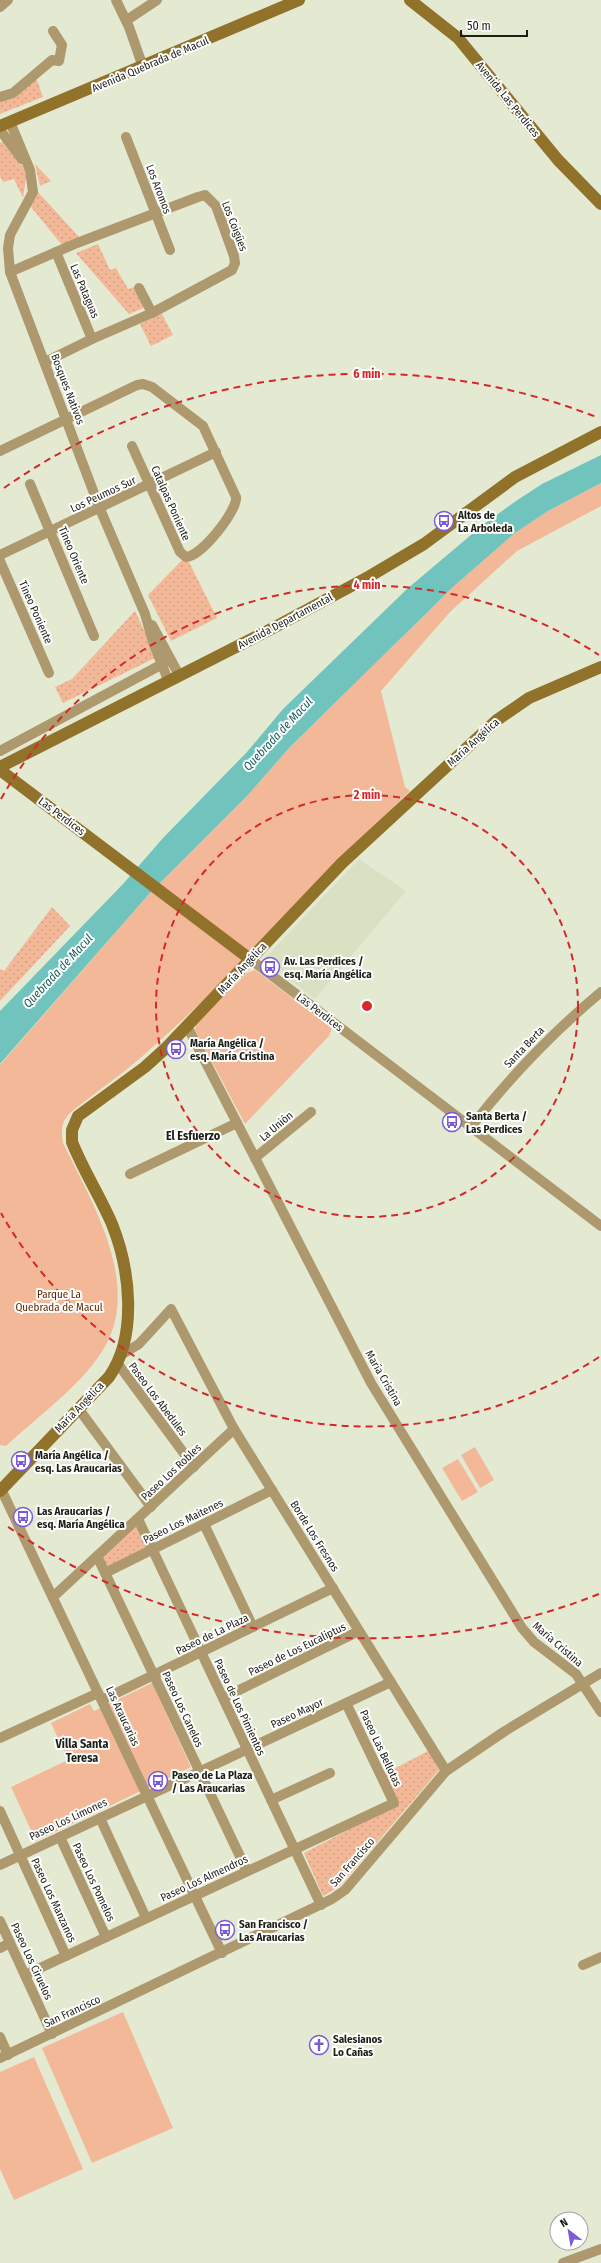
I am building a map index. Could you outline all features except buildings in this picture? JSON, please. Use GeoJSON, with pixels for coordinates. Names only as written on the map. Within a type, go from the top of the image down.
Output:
{"type":"FeatureCollection","features":[{"type":"Feature","properties":{"kind":"street"},"geometry":{"type":"LineString","coordinates":[[0,7],[8,0]]}},
{"type":"Feature","properties":{"kind":"street"},"geometry":{"type":"LineString","coordinates":[[116,0],[126,20],[143,67]]}},
{"type":"Feature","properties":{"kind":"street"},"geometry":{"type":"LineString","coordinates":[[126,20],[157,0]]}},
{"type":"Feature","properties":{"kind":"street","name":"Avenida Quebrada de Macul"},"geometry":{"type":"LineString","coordinates":[[5,124],[299,0]]}},
{"type":"Feature","properties":{"kind":"street","name":"Avenida Las Perdices"},"geometry":{"type":"LineString","coordinates":[[410,0],[458,38],[558,160],[601,204]]}},
{"type":"Feature","properties":{"kind":"street"},"geometry":{"type":"LineString","coordinates":[[0,97],[13,93],[52,60],[59,61],[62,46],[53,31]]}},
{"type":"Feature","properties":{"kind":"street","name":"Bosques Nativos"},"geometry":{"type":"LineString","coordinates":[[5,124],[30,170],[33,192],[4,246],[10,272],[23,311],[45,362],[100,509],[174,678]]}},
{"type":"Feature","properties":{"kind":"street","name":"Bosques Nativos"},"geometry":{"type":"LineString","coordinates":[[0,130],[30,170]]}},
{"type":"Feature","properties":{"kind":"street","name":"Los Aromos"},"geometry":{"type":"LineString","coordinates":[[126,138],[170,250]]}},
{"type":"Feature","properties":{"kind":"street","name":"Los Coigües"},"geometry":{"type":"LineString","coordinates":[[10,272],[56,252],[205,195],[216,206],[235,263],[232,270],[226,275],[152,313],[92,338],[45,362]]}},
{"type":"Feature","properties":{"kind":"street","name":"Las Pataguas"},"geometry":{"type":"LineString","coordinates":[[56,252],[92,338]]}},
{"type":"Feature","properties":{"kind":"street"},"geometry":{"type":"LineString","coordinates":[[139,288],[152,313]]}},
{"type":"Feature","properties":{"kind":"street"},"geometry":{"type":"LineString","coordinates":[[0,451],[66,418],[143,384],[152,387],[203,426],[216,452]]}},
{"type":"Feature","properties":{"kind":"street","name":"Avenida Departamental"},"geometry":{"type":"LineString","coordinates":[[0,769],[273,628],[389,566],[440,533],[515,477],[601,432]]}},
{"type":"Feature","properties":{"kind":"street","name":"Catalpas Poniente"},"geometry":{"type":"LineString","coordinates":[[132,446],[178,548],[186,557],[194,555],[202,549],[235,508],[236,497],[216,452]]}},
{"type":"Feature","properties":{"kind":"street","name":"Los Peumos Sur"},"geometry":{"type":"LineString","coordinates":[[0,555],[100,509],[216,452]]}},
{"type":"Feature","properties":{"kind":"street","name":"Tineo Oriente"},"geometry":{"type":"LineString","coordinates":[[30,484],[94,636]]}},
{"type":"Feature","properties":{"kind":"street","name":"Tineo Poniente"},"geometry":{"type":"LineString","coordinates":[[0,561],[50,673]]}},
{"type":"Feature","properties":{"kind":"street"},"geometry":{"type":"LineString","coordinates":[[0,751],[166,662]]}},
{"type":"Feature","properties":{"kind":"street","name":"María Angélica"},"geometry":{"type":"LineString","coordinates":[[1,1490],[109,1377],[119,1360],[126,1328],[127,1303],[121,1254],[107,1213],[74,1147],[72,1130],[75,1121],[82,1113],[155,1058],[358,847],[497,720],[529,698],[601,667]]}},
{"type":"Feature","properties":{"kind":"street","name":"Las Perdices"},"geometry":{"type":"LineString","coordinates":[[0,769],[601,1226]]}},
{"type":"Feature","properties":{"kind":"street","name":"Santa Berta"},"geometry":{"type":"LineString","coordinates":[[471,1127],[525,1062],[567,1021],[601,992]]}},
{"type":"Feature","properties":{"kind":"street","name":"María Cristina"},"geometry":{"type":"LineString","coordinates":[[187,1026],[371,1383],[518,1622],[534,1642],[576,1674],[601,1712]]}},
{"type":"Feature","properties":{"kind":"street","name":"La Unión"},"geometry":{"type":"LineString","coordinates":[[255,1158],[311,1112]]}},
{"type":"Feature","properties":{"kind":"street"},"geometry":{"type":"LineString","coordinates":[[130,1174],[237,1123]]}},
{"type":"Feature","properties":{"kind":"street","name":"María Angélica"},"geometry":{"type":"LineString","coordinates":[[119,1360],[139,1344],[172,1309]]}},
{"type":"Feature","properties":{"kind":"street","name":"Borde Los Fresnos"},"geometry":{"type":"LineString","coordinates":[[172,1309],[234,1429],[446,1771]]}},
{"type":"Feature","properties":{"kind":"street","name":"Paseo Los Abedules"},"geometry":{"type":"LineString","coordinates":[[119,1360],[194,1467]]}},
{"type":"Feature","properties":{"kind":"street"},"geometry":{"type":"LineString","coordinates":[[78,1408],[151,1507]]}},
{"type":"Feature","properties":{"kind":"street","name":"Paseo Los Robles"},"geometry":{"type":"LineString","coordinates":[[53,1597],[234,1429]]}},
{"type":"Feature","properties":{"kind":"street","name":"Las Araucarias"},"geometry":{"type":"LineString","coordinates":[[1,1490],[222,1953]]}},
{"type":"Feature","properties":{"kind":"street","name":"Paseo Los Maitenes"},"geometry":{"type":"LineString","coordinates":[[105,1573],[272,1490]]}},
{"type":"Feature","properties":{"kind":"street","name":"Paseo de Los Pimientos"},"geometry":{"type":"LineString","coordinates":[[138,1519],[321,1905]]}},
{"type":"Feature","properties":{"kind":"street"},"geometry":{"type":"LineString","coordinates":[[204,1524],[253,1627]]}},
{"type":"Feature","properties":{"kind":"street","name":"Paseo Los Canelos"},"geometry":{"type":"LineString","coordinates":[[97,1556],[247,1871]]}},
{"type":"Feature","properties":{"kind":"street","name":"Paseo de La Plaza"},"geometry":{"type":"LineString","coordinates":[[0,1738],[154,1675],[333,1588]]}},
{"type":"Feature","properties":{"kind":"street","name":"Paseo de Los Eucaliptus"},"geometry":{"type":"LineString","coordinates":[[223,1698],[359,1631]]}},
{"type":"Feature","properties":{"kind":"street","name":"San Francisco"},"geometry":{"type":"LineString","coordinates":[[4,2056],[321,1905],[345,1890],[446,1771],[488,1743],[601,1673]]}},
{"type":"Feature","properties":{"kind":"street","name":"Paseo Mayor"},"geometry":{"type":"LineString","coordinates":[[147,1795],[391,1682]]}},
{"type":"Feature","properties":{"kind":"street","name":"Paseo Las Bellotas"},"geometry":{"type":"LineString","coordinates":[[346,1703],[394,1803]]}},
{"type":"Feature","properties":{"kind":"street"},"geometry":{"type":"LineString","coordinates":[[271,1800],[330,1773]]}},
{"type":"Feature","properties":{"kind":"street","name":"Paseo Los Limones"},"geometry":{"type":"LineString","coordinates":[[0,1865],[147,1795]]}},
{"type":"Feature","properties":{"kind":"street","name":"Paseo Los Almendros"},"geometry":{"type":"LineString","coordinates":[[25,1975],[394,1803]]}},
{"type":"Feature","properties":{"kind":"street","name":"Paseo Los Manzanos"},"geometry":{"type":"LineString","coordinates":[[0,1811],[66,1956]]}},
{"type":"Feature","properties":{"kind":"street"},"geometry":{"type":"LineString","coordinates":[[100,1818],[146,1918]]}},
{"type":"Feature","properties":{"kind":"street","name":"Paseo Los Pomelos"},"geometry":{"type":"LineString","coordinates":[[60,1837],[106,1937]]}},
{"type":"Feature","properties":{"kind":"street","name":"Paseo Los Ciruelos"},"geometry":{"type":"LineString","coordinates":[[0,1921],[52,2034]]}},
{"type":"Feature","properties":{"kind":"street"},"geometry":{"type":"LineString","coordinates":[[0,1948],[10,1943]]}},
{"type":"Feature","properties":{"kind":"street"},"geometry":{"type":"LineString","coordinates":[[583,1965],[601,1957]]}},
{"type":"Feature","properties":{"kind":"street"},"geometry":{"type":"LineString","coordinates":[[0,2037],[4,2056]]}},
{"type":"Feature","properties":{"kind":"street"},"geometry":{"type":"LineString","coordinates":[[563,2263],[601,2249]]}},
{"type":"Feature","properties":{"kind":"shaded area"},"geometry":{"type":"Polygon","coordinates":[[[359,859],[406,891],[315,999],[264,959],[359,859]]]}},
{"type":"Feature","properties":{"kind":"green space"},"geometry":{"type":"Polygon","coordinates":[[[36,77],[43,97],[0,114],[0,99],[36,77]]]}},
{"type":"Feature","properties":{"kind":"green space"},"geometry":{"type":"Polygon","coordinates":[[[4,141],[27,173],[23,198],[14,179],[3,182],[0,176],[0,143],[4,141]]]}},
{"type":"Feature","properties":{"kind":"green space"},"geometry":{"type":"Polygon","coordinates":[[[35,164],[51,181],[40,186],[35,164]]]}},
{"type":"Feature","properties":{"kind":"green space"},"geometry":{"type":"Polygon","coordinates":[[[38,192],[80,238],[62,245],[31,207],[38,192]]]}},
{"type":"Feature","properties":{"kind":"green space"},"geometry":{"type":"Polygon","coordinates":[[[98,244],[110,270],[116,268],[128,289],[134,287],[146,307],[129,314],[76,253],[98,244]]]}},
{"type":"Feature","properties":{"kind":"green space"},"geometry":{"type":"Polygon","coordinates":[[[162,314],[173,335],[151,346],[140,324],[162,314]]]}},
{"type":"Feature","properties":{"kind":"green space","name":"Parque La Quebrada de Macul"},"geometry":{"type":"Polygon","coordinates":[[[601,483],[601,506],[517,551],[450,612],[381,691],[405,787],[410,791],[220,984],[144,1055],[71,1112],[65,1119],[62,1130],[63,1143],[99,1219],[109,1246],[116,1274],[118,1301],[113,1328],[101,1353],[70,1390],[6,1446],[0,1445],[0,1065],[149,894],[247,796],[290,747],[453,587],[515,533],[548,511],[601,483]]]}},
{"type":"Feature","properties":{"kind":"green space"},"geometry":{"type":"Polygon","coordinates":[[[182,560],[189,562],[217,618],[171,641],[148,595],[182,560]]]}},
{"type":"Feature","properties":{"kind":"green space"},"geometry":{"type":"Polygon","coordinates":[[[135,611],[157,657],[63,703],[55,687],[72,679],[135,611]]]}},
{"type":"Feature","properties":{"kind":"green space"},"geometry":{"type":"Polygon","coordinates":[[[52,907],[70,926],[0,1001],[0,969],[4,971],[52,907]]]}},
{"type":"Feature","properties":{"kind":"green space"},"geometry":{"type":"Polygon","coordinates":[[[255,970],[332,1028],[329,1036],[245,1124],[195,1030],[196,1024],[247,973],[255,970]]]}},
{"type":"Feature","properties":{"kind":"green space"},"geometry":{"type":"Polygon","coordinates":[[[475,1447],[494,1480],[480,1488],[461,1455],[475,1447]]]}},
{"type":"Feature","properties":{"kind":"green space"},"geometry":{"type":"Polygon","coordinates":[[[458,1459],[478,1492],[462,1501],[442,1468],[458,1459]]]}},
{"type":"Feature","properties":{"kind":"green space"},"geometry":{"type":"Polygon","coordinates":[[[136,1526],[149,1548],[107,1570],[101,1558],[136,1526]]]}},
{"type":"Feature","properties":{"kind":"green space"},"geometry":{"type":"Polygon","coordinates":[[[152,1683],[191,1767],[36,1841],[11,1787],[68,1760],[51,1723],[90,1704],[94,1711],[152,1683]]]}},
{"type":"Feature","properties":{"kind":"green space"},"geometry":{"type":"Polygon","coordinates":[[[428,1751],[439,1770],[340,1886],[323,1896],[304,1853],[398,1804],[384,1774],[428,1751]]]}},
{"type":"Feature","properties":{"kind":"green space"},"geometry":{"type":"Polygon","coordinates":[[[123,2012],[173,2128],[92,2163],[42,2048],[123,2012]]]}},
{"type":"Feature","properties":{"kind":"green space"},"geometry":{"type":"Polygon","coordinates":[[[34,2057],[83,2169],[14,2200],[0,2169],[0,2072],[34,2057]]]}},
{"type":"Feature","properties":{"kind":"water","name":"Quebrada de Macul"},"geometry":{"type":"Polygon","coordinates":[[[601,455],[601,483],[548,511],[515,533],[453,587],[290,747],[247,796],[149,894],[0,1064],[0,1011],[123,884],[163,838],[247,752],[283,709],[407,589],[484,524],[542,484],[601,455]]]}},
{"type":"Feature","properties":{"kind":"place","name":"Altos de La Arboleda"},"geometry":{"type":"Point","coordinates":[444,521]}},
{"type":"Feature","properties":{"kind":"place","name":"Av. Las Perdices / esq. María Angélica"},"geometry":{"type":"Point","coordinates":[270,967]}},
{"type":"Feature","properties":{"kind":"place","name":"María Angélica / esq. María Cristina"},"geometry":{"type":"Point","coordinates":[176,1049]}},
{"type":"Feature","properties":{"kind":"place","name":"Santa Berta / Las Perdices"},"geometry":{"type":"Point","coordinates":[452,1122]}},
{"type":"Feature","properties":{"kind":"place","name":"María Angélica / esq. Las Araucarias"},"geometry":{"type":"Point","coordinates":[21,1461]}},
{"type":"Feature","properties":{"kind":"place","name":"Las Araucarias / esq. María Angélica"},"geometry":{"type":"Point","coordinates":[23,1517]}},
{"type":"Feature","properties":{"kind":"place","name":"Paseo de La Plaza / Las Araucarias"},"geometry":{"type":"Point","coordinates":[158,1781]}},
{"type":"Feature","properties":{"kind":"place","name":"San Francisco / Las Araucarias"},"geometry":{"type":"Point","coordinates":[225,1930]}},
{"type":"Feature","properties":{"kind":"place","name":"Salesianos Lo Cañas"},"geometry":{"type":"Point","coordinates":[319,2045]}},
{"type":"Feature","properties":{"kind":"district","name":"El Esfuerzo"},"geometry":{"type":"Point","coordinates":[193,1136]}},
{"type":"Feature","properties":{"kind":"district","name":"Villa Santa Teresa"},"geometry":{"type":"Point","coordinates":[82,1751]}}]}
